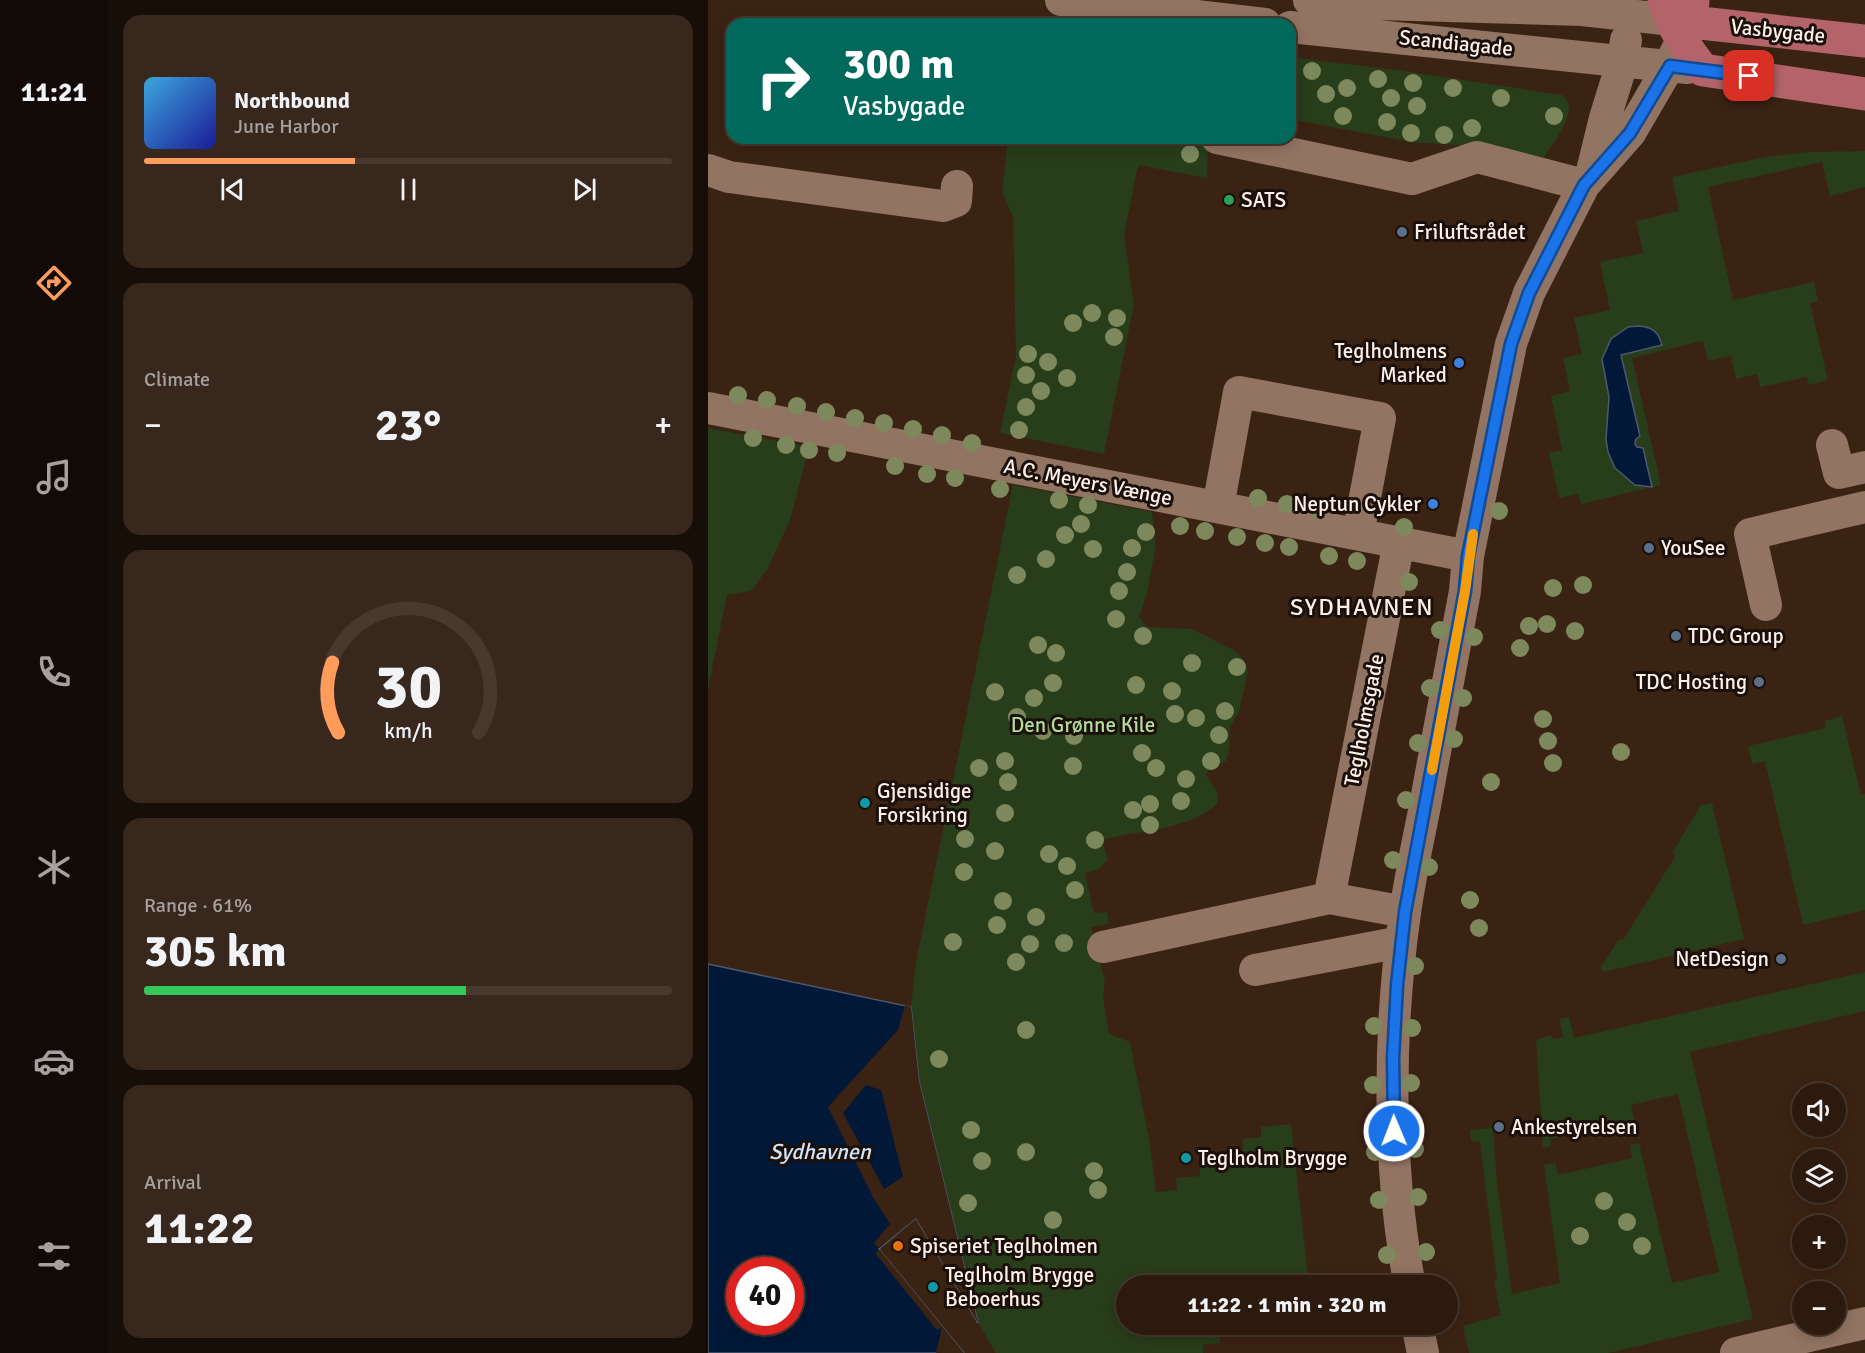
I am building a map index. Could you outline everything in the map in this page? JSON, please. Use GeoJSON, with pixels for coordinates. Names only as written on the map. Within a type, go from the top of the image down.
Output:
{"type":"FeatureCollection","features":[{"type":"Feature","properties":{"kind":"main road","name":"Vasbygade"},"geometry":{"type":"LineString","coordinates":[[1678,25],[1865,41]]}},
{"type":"Feature","properties":{"kind":"main road"},"geometry":{"type":"LineString","coordinates":[[1678,25],[1703,70],[1865,94]]}},
{"type":"Feature","properties":{"kind":"street"},"geometry":{"type":"LineString","coordinates":[[1061,0],[1182,18]]}},
{"type":"Feature","properties":{"kind":"street","name":"Scandiagade"},"geometry":{"type":"LineString","coordinates":[[1309,0],[1582,10],[1629,8],[1678,25]]}},
{"type":"Feature","properties":{"kind":"street"},"geometry":{"type":"LineString","coordinates":[[1409,1275],[1399,1205],[1394,1131],[1393,1058],[1403,927],[1463,602],[1468,556],[1511,344],[1529,293],[1588,180],[1623,60],[1629,8]]}},
{"type":"Feature","properties":{"kind":"street"},"geometry":{"type":"LineString","coordinates":[[1588,180],[1630,133],[1678,25]]}},
{"type":"Feature","properties":{"kind":"street","name":"Scandiagade"},"geometry":{"type":"LineString","coordinates":[[1296,28],[1623,60],[1678,25]]}},
{"type":"Feature","properties":{"kind":"street"},"geometry":{"type":"LineString","coordinates":[[1246,144],[1412,179],[1477,158],[1588,180]]}},
{"type":"Feature","properties":{"kind":"street"},"geometry":{"type":"LineString","coordinates":[[708,170],[729,177],[943,206],[956,201],[957,186]]}},
{"type":"Feature","properties":{"kind":"street"},"geometry":{"type":"LineString","coordinates":[[1218,507],[1239,392],[1380,418],[1358,534]]}},
{"type":"Feature","properties":{"kind":"street","name":"A.C. Meyers Vænge"},"geometry":{"type":"LineString","coordinates":[[708,408],[1468,556]]}},
{"type":"Feature","properties":{"kind":"street"},"geometry":{"type":"LineString","coordinates":[[1832,445],[1839,473],[1865,467]]}},
{"type":"Feature","properties":{"kind":"street"},"geometry":{"type":"LineString","coordinates":[[1766,605],[1750,534],[1865,507]]}},
{"type":"Feature","properties":{"kind":"street","name":"Teglholmsgade"},"geometry":{"type":"LineString","coordinates":[[1329,898],[1399,542]]}},
{"type":"Feature","properties":{"kind":"street"},"geometry":{"type":"LineString","coordinates":[[1103,947],[1329,898],[1403,927]]}},
{"type":"Feature","properties":{"kind":"street"},"geometry":{"type":"LineString","coordinates":[[1255,970],[1403,927]]}},
{"type":"Feature","properties":{"kind":"street"},"geometry":{"type":"LineString","coordinates":[[1737,1353],[1865,1323]]}},
{"type":"Feature","properties":{"kind":"street"},"geometry":{"type":"LineString","coordinates":[[1420,1335],[1423,1353]]}},
{"type":"Feature","properties":{"kind":"green space"},"geometry":{"type":"Polygon","coordinates":[[[1296,58],[1562,95],[1569,109],[1564,126],[1543,158],[1485,147],[1411,142],[1296,120],[1296,58]]]}},
{"type":"Feature","properties":{"kind":"green space"},"geometry":{"type":"Polygon","coordinates":[[[1007,144],[1202,144],[1208,149],[1207,178],[1138,165],[1124,235],[1134,304],[1104,454],[1000,433],[1016,356],[1013,217],[1002,192],[1007,144]]]}},
{"type":"Feature","properties":{"kind":"green space"},"geometry":{"type":"Polygon","coordinates":[[[1865,151],[1865,187],[1830,196],[1822,162],[1708,187],[1733,300],[1814,282],[1818,301],[1810,303],[1828,380],[1809,385],[1807,377],[1760,387],[1757,374],[1736,379],[1731,356],[1708,361],[1703,341],[1632,358],[1661,485],[1581,504],[1578,494],[1559,498],[1549,453],[1562,450],[1551,396],[1570,391],[1563,358],[1582,354],[1574,318],[1610,310],[1600,262],[1643,253],[1636,221],[1679,211],[1672,177],[1765,157],[1809,152],[1865,151]]]}},
{"type":"Feature","properties":{"kind":"green space"},"geometry":{"type":"Polygon","coordinates":[[[708,428],[809,447],[790,520],[768,568],[751,591],[727,595],[708,689],[708,428]]]}},
{"type":"Feature","properties":{"kind":"green space","name":"Den Grønne Kile"},"geometry":{"type":"Polygon","coordinates":[[[1013,485],[1152,512],[1156,546],[1147,593],[1139,617],[1147,627],[1192,629],[1235,651],[1243,659],[1248,671],[1239,712],[1231,725],[1230,746],[1226,761],[1209,770],[1206,775],[1218,793],[1217,804],[1191,820],[1177,825],[1102,840],[1108,860],[1099,869],[1085,873],[1094,913],[1107,912],[1109,924],[1091,927],[1105,981],[1103,997],[1109,1034],[1130,1042],[1150,1144],[1156,1192],[1177,1190],[1176,1178],[1200,1176],[1200,1166],[1220,1164],[1219,1152],[1243,1150],[1243,1139],[1261,1137],[1261,1127],[1291,1124],[1308,1275],[1116,1275],[1116,1335],[1242,1335],[1220,1337],[1220,1343],[1203,1345],[1203,1353],[996,1353],[978,1323],[919,1081],[911,1007],[916,962],[1013,485]]]}},
{"type":"Feature","properties":{"kind":"green space"},"geometry":{"type":"Polygon","coordinates":[[[1842,716],[1861,795],[1865,794],[1865,910],[1803,925],[1765,761],[1752,764],[1748,746],[1826,728],[1824,721],[1842,716]]]}},
{"type":"Feature","properties":{"kind":"green space"},"geometry":{"type":"Polygon","coordinates":[[[1712,803],[1744,939],[1603,972],[1601,967],[1619,939],[1623,940],[1676,855],[1672,853],[1701,805],[1712,803]]]}},
{"type":"Feature","properties":{"kind":"green space"},"geometry":{"type":"Polygon","coordinates":[[[1865,972],[1865,1011],[1690,1052],[1753,1319],[1608,1353],[1469,1353],[1463,1326],[1501,1315],[1494,1281],[1497,1280],[1480,1142],[1471,1141],[1470,1130],[1493,1128],[1497,1183],[1512,1294],[1560,1283],[1544,1165],[1555,1163],[1558,1175],[1632,1158],[1630,1145],[1639,1143],[1672,1283],[1719,1272],[1678,1094],[1631,1105],[1636,1126],[1626,1128],[1624,1122],[1550,1139],[1551,1146],[1543,1148],[1536,1040],[1551,1035],[1552,1039],[1563,1037],[1559,1019],[1569,1017],[1574,1038],[1865,972]]]}},
{"type":"Feature","properties":{"kind":"water"},"geometry":{"type":"Polygon","coordinates":[[[1638,326],[1654,331],[1659,336],[1662,345],[1621,355],[1640,436],[1636,439],[1635,444],[1643,448],[1652,487],[1635,485],[1615,468],[1608,452],[1606,439],[1609,397],[1602,359],[1611,339],[1628,327],[1638,326]]]}},
{"type":"Feature","properties":{"kind":"water","name":"Sydhavnen"},"geometry":{"type":"Polygon","coordinates":[[[708,964],[911,1007],[919,1081],[978,1323],[916,1218],[879,1249],[964,1353],[708,1353],[708,964]]]}},
{"type":"Feature","properties":{"kind":"pier"},"geometry":{"type":"Polygon","coordinates":[[[905,1005],[911,1007],[919,1081],[978,1323],[916,1218],[879,1248],[874,1243],[890,1224],[873,1197],[828,1107],[898,1030],[905,1005]],[[866,1085],[843,1113],[884,1189],[903,1177],[881,1090],[866,1085]]]}},
{"type":"Feature","properties":{"kind":"pier"},"geometry":{"type":"Polygon","coordinates":[[[880,1250],[964,1353],[936,1353],[942,1327],[937,1330],[875,1253],[880,1250]]]}},
{"type":"Feature","properties":{"kind":"slow traffic"},"geometry":{"type":"LineString","coordinates":[[1432,770],[1465,591],[1468,556],[1473,534]]}},
{"type":"Feature","properties":{"kind":"place","name":"SATS"},"geometry":{"type":"Point","coordinates":[1229,200]}},
{"type":"Feature","properties":{"kind":"place","name":"Friluftsrådet"},"geometry":{"type":"Point","coordinates":[1402,232]}},
{"type":"Feature","properties":{"kind":"place","name":"Teglholmens Marked"},"geometry":{"type":"Point","coordinates":[1459,363]}},
{"type":"Feature","properties":{"kind":"place","name":"Neptun Cykler"},"geometry":{"type":"Point","coordinates":[1433,504]}},
{"type":"Feature","properties":{"kind":"place","name":"YouSee"},"geometry":{"type":"Point","coordinates":[1649,548]}},
{"type":"Feature","properties":{"kind":"place","name":"TDC Group"},"geometry":{"type":"Point","coordinates":[1676,636]}},
{"type":"Feature","properties":{"kind":"place","name":"TDC Hosting"},"geometry":{"type":"Point","coordinates":[1759,682]}},
{"type":"Feature","properties":{"kind":"place","name":"Gjensidige Forsikring"},"geometry":{"type":"Point","coordinates":[865,803]}},
{"type":"Feature","properties":{"kind":"place","name":"NetDesign"},"geometry":{"type":"Point","coordinates":[1781,959]}},
{"type":"Feature","properties":{"kind":"place","name":"Ankestyrelsen"},"geometry":{"type":"Point","coordinates":[1499,1127]}},
{"type":"Feature","properties":{"kind":"place","name":"Teglholm Brygge"},"geometry":{"type":"Point","coordinates":[1186,1158]}},
{"type":"Feature","properties":{"kind":"place","name":"Spiseriet Teglholmen"},"geometry":{"type":"Point","coordinates":[898,1246]}},
{"type":"Feature","properties":{"kind":"place","name":"Teglholm Brygge Beboerhus"},"geometry":{"type":"Point","coordinates":[933,1287]}},
{"type":"Feature","properties":{"kind":"district","name":"SYDHAVNEN"},"geometry":{"type":"Point","coordinates":[1362,607]}},
{"type":"Feature","properties":{"kind":"route"},"geometry":{"type":"LineString","coordinates":[[1394,1131],[1393,1058],[1397,985],[1405,912],[1465,591],[1468,556],[1511,344],[1529,293],[1584,185],[1630,133],[1670,66],[1749,76]]}}]}
